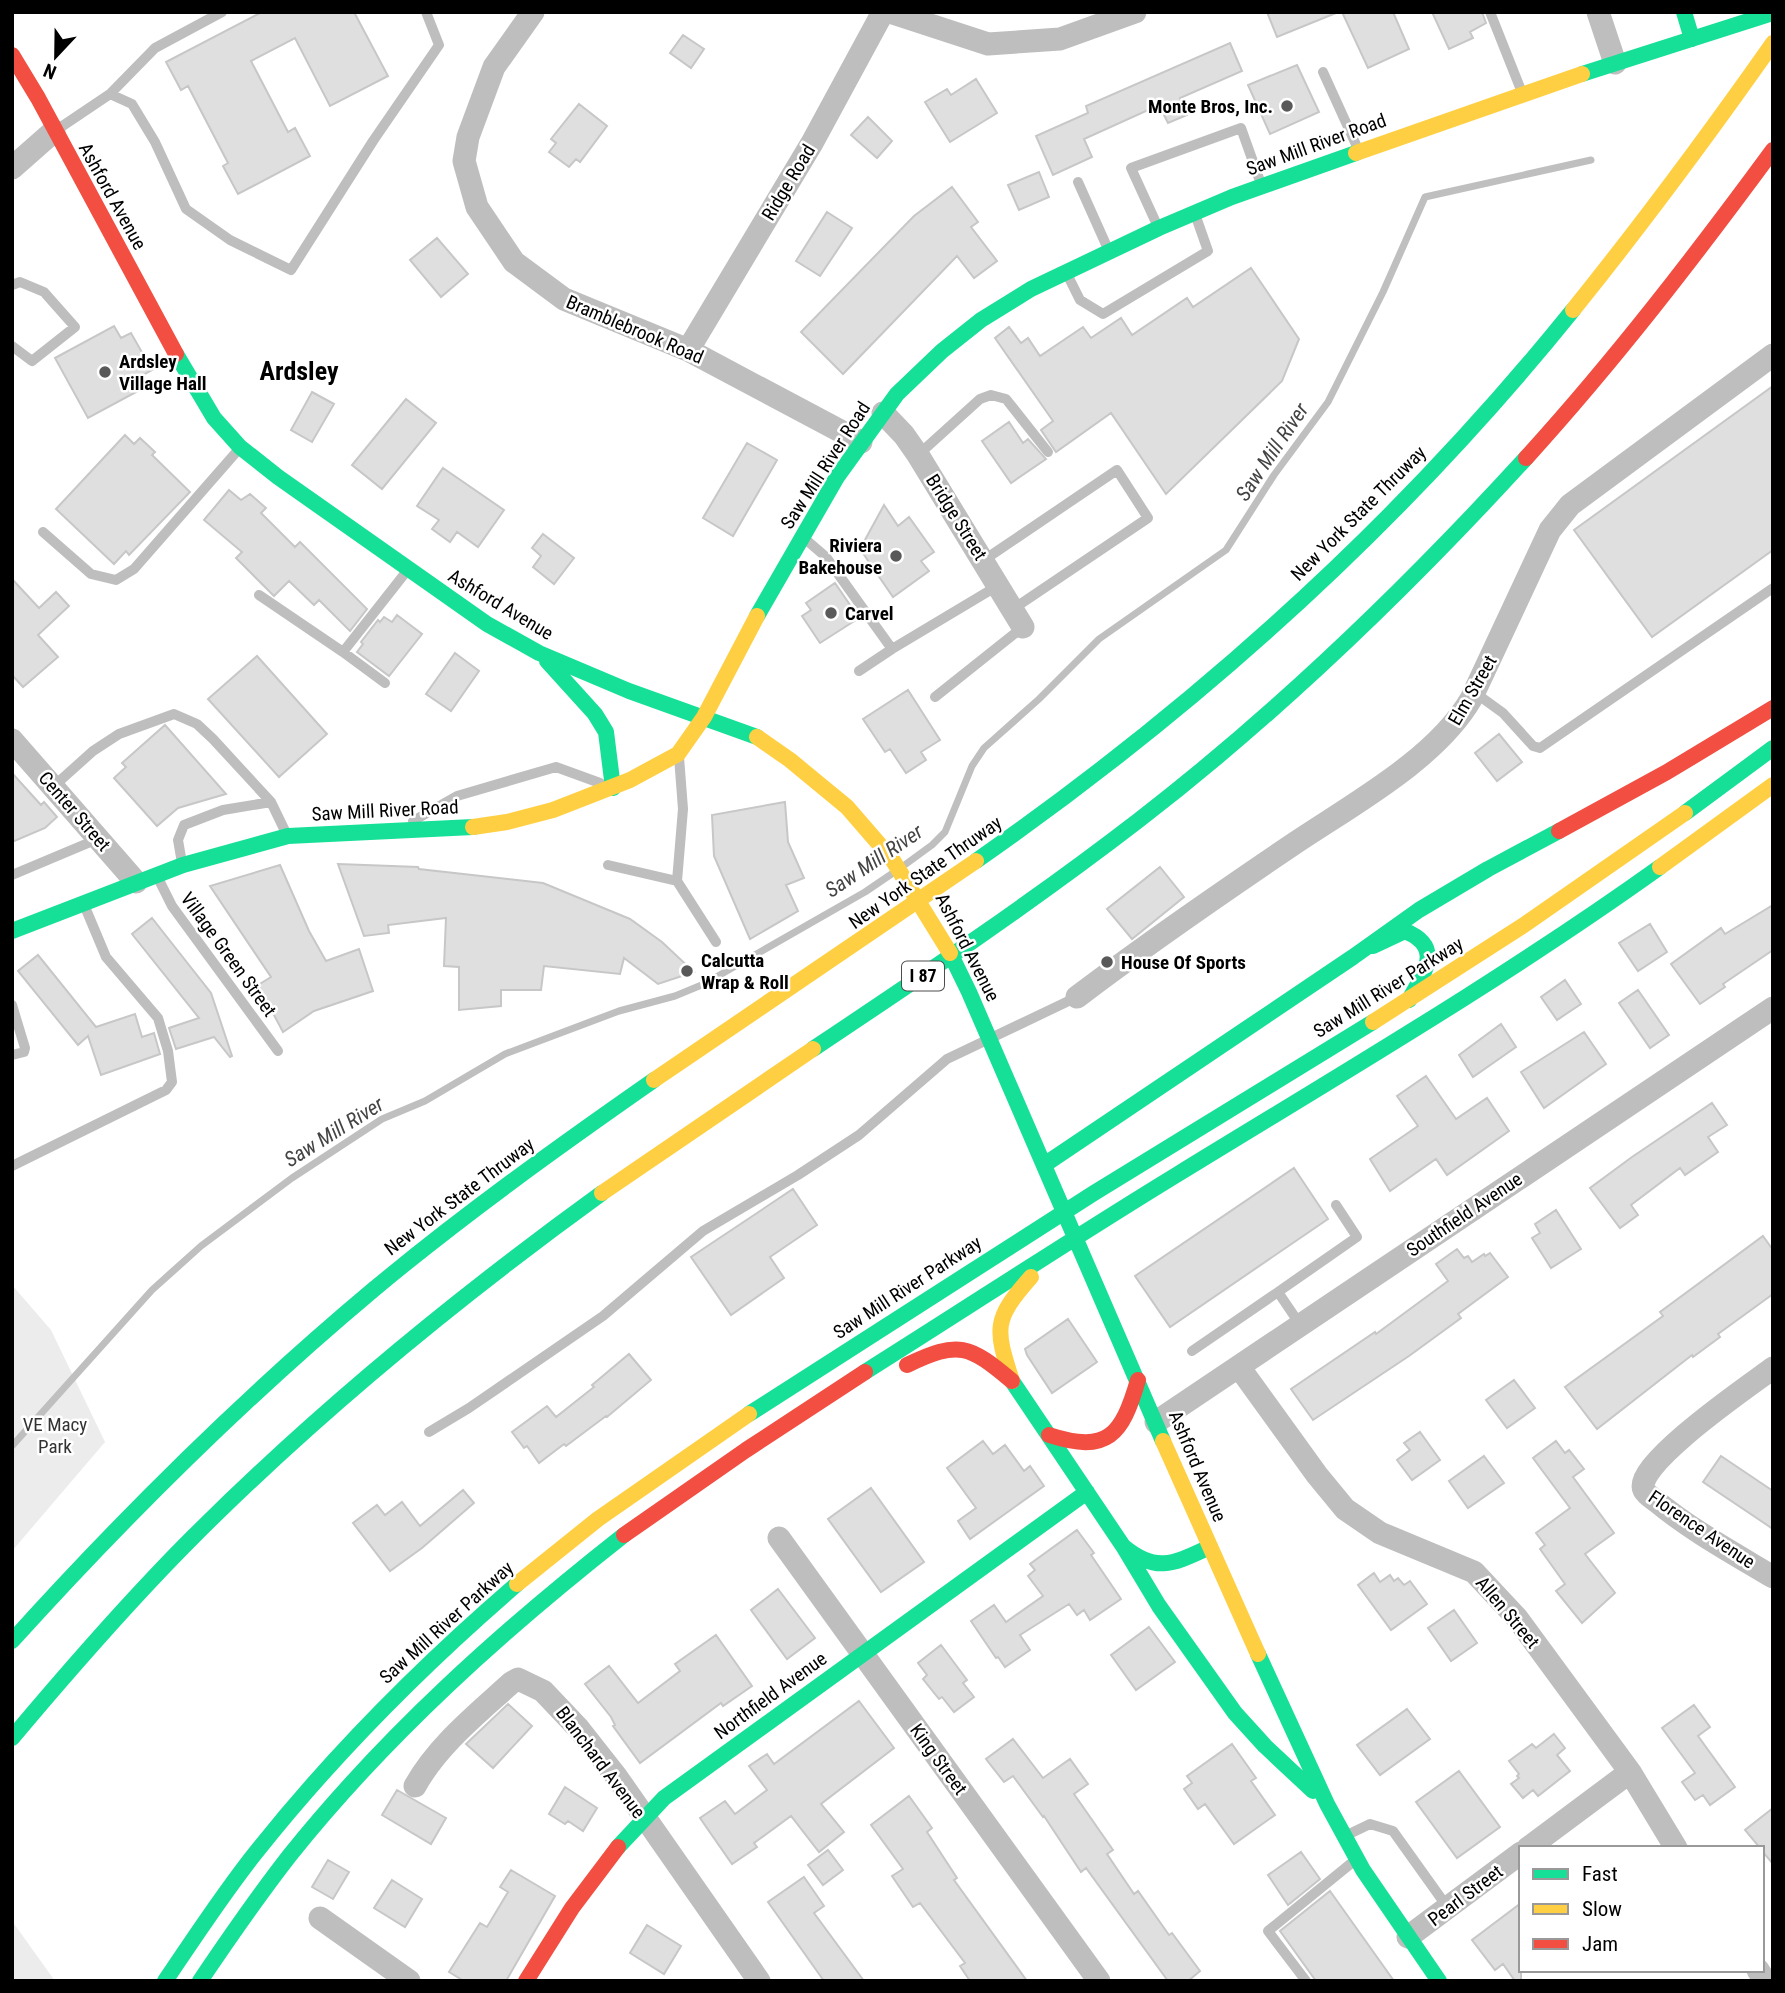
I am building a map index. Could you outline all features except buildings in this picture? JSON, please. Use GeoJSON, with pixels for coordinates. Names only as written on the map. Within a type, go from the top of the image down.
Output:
{"type":"FeatureCollection","features":[{"type":"Feature","properties":{"kind":"main road"},"geometry":{"type":"LineString","coordinates":[[1684,12],[1692,39]]}},
{"type":"Feature","properties":{"kind":"main road","name":"Saw Mill River Road"},"geometry":{"type":"LineString","coordinates":[[12,930],[183,865],[288,836],[472,827],[508,822],[553,810],[613,788],[678,754],[704,717],[775,583],[861,442],[897,394],[952,343],[1002,307],[1066,271],[1194,212],[1262,186],[1522,93],[1773,13]]}},
{"type":"Feature","properties":{"kind":"main road","name":"New York State Thruway"},"geometry":{"type":"LineString","coordinates":[[12,1641],[111,1532],[173,1469],[302,1350],[428,1244],[511,1181],[1016,834],[1155,727],[1232,662],[1352,551],[1476,423],[1589,290],[1651,211],[1773,43]]}},
{"type":"Feature","properties":{"kind":"main road","name":"Ashford Avenue"},"geometry":{"type":"LineString","coordinates":[[12,55],[38,98],[185,371],[214,418],[240,447],[278,477],[486,624],[539,653],[629,691],[760,739],[848,807],[892,859],[931,916],[951,954],[1085,1264],[1327,1804],[1357,1859],[1432,1978]]}},
{"type":"Feature","properties":{"kind":"main road","name":"I 87"},"geometry":{"type":"LineString","coordinates":[[12,1738],[80,1659],[201,1530],[265,1468],[396,1351],[474,1288],[606,1190],[929,972],[1072,871],[1209,764],[1322,665],[1465,526],[1583,396],[1695,257],[1773,150]]}},
{"type":"Feature","properties":{"kind":"main road"},"geometry":{"type":"LineString","coordinates":[[539,653],[563,676],[595,714],[606,732],[613,788]]}},
{"type":"Feature","properties":{"kind":"main road"},"geometry":{"type":"LineString","coordinates":[[1044,1165],[1353,957],[1427,902],[1634,791],[1773,708]]}},
{"type":"Feature","properties":{"kind":"main road","name":"Saw Mill River Parkway"},"geometry":{"type":"LineString","coordinates":[[165,1981],[228,1890],[281,1821],[338,1756],[398,1694],[462,1634],[527,1576],[596,1521],[666,1469],[1035,1229],[1409,1000],[1556,905],[1773,748]]}},
{"type":"Feature","properties":{"kind":"main road"},"geometry":{"type":"LineString","coordinates":[[200,1981],[253,1904],[364,1770],[426,1707],[508,1631],[624,1536],[692,1486],[1054,1252],[1484,987],[1628,890],[1773,785]]}},
{"type":"Feature","properties":{"kind":"main road"},"geometry":{"type":"LineString","coordinates":[[1353,957],[1405,931],[1420,937],[1426,942],[1429,958],[1409,1000]]}},
{"type":"Feature","properties":{"kind":"main road"},"geometry":{"type":"LineString","coordinates":[[1054,1252],[1013,1297],[1001,1316],[997,1335],[1012,1381],[1123,1546],[1158,1606],[1236,1713],[1265,1746],[1327,1804]]}},
{"type":"Feature","properties":{"kind":"main road"},"geometry":{"type":"LineString","coordinates":[[766,1438],[943,1348],[955,1347],[976,1352],[1012,1381]]}},
{"type":"Feature","properties":{"kind":"main road"},"geometry":{"type":"LineString","coordinates":[[1049,1435],[1083,1444],[1112,1436],[1126,1419],[1138,1380]]}},
{"type":"Feature","properties":{"kind":"main road","name":"Northfield Avenue"},"geometry":{"type":"LineString","coordinates":[[526,1981],[605,1865],[644,1817],[664,1798],[1087,1492]]}},
{"type":"Feature","properties":{"kind":"main road"},"geometry":{"type":"LineString","coordinates":[[1123,1546],[1139,1559],[1157,1565],[1176,1562],[1210,1546]]}},
{"type":"Feature","properties":{"kind":"street","name":"Bramblebrook Road"},"geometry":{"type":"LineString","coordinates":[[533,12],[494,67],[468,137],[464,161],[477,207],[514,262],[564,299],[688,350],[861,442]]}},
{"type":"Feature","properties":{"kind":"street","name":"Ridge Road"},"geometry":{"type":"LineString","coordinates":[[688,350],[811,143],[883,12]]}},
{"type":"Feature","properties":{"kind":"street"},"geometry":{"type":"LineString","coordinates":[[890,12],[988,44],[1060,39],[1135,12]]}},
{"type":"Feature","properties":{"kind":"street"},"geometry":{"type":"LineString","coordinates":[[1060,39],[1086,12]]}},
{"type":"Feature","properties":{"kind":"street"},"geometry":{"type":"LineString","coordinates":[[1598,12],[1615,63]]}},
{"type":"Feature","properties":{"kind":"street"},"geometry":{"type":"LineString","coordinates":[[12,168],[54,131]]}},
{"type":"Feature","properties":{"kind":"street","name":"Elm Street"},"geometry":{"type":"LineString","coordinates":[[1077,997],[1203,905],[1421,756],[1455,724],[1474,692],[1550,530],[1570,505],[1773,355]]}},
{"type":"Feature","properties":{"kind":"street","name":"Bridge Street"},"geometry":{"type":"LineString","coordinates":[[883,413],[904,435],[918,456],[1018,618]]}},
{"type":"Feature","properties":{"kind":"street","name":"Center Street"},"geometry":{"type":"LineString","coordinates":[[12,740],[100,838],[146,878]]}},
{"type":"Feature","properties":{"kind":"street","name":"Southfield Avenue"},"geometry":{"type":"LineString","coordinates":[[1156,1422],[1773,1007]]}},
{"type":"Feature","properties":{"kind":"street","name":"Allen Street"},"geometry":{"type":"LineString","coordinates":[[1239,1367],[1317,1475],[1345,1508],[1380,1533],[1474,1572],[1517,1618],[1630,1772],[1675,1846]]}},
{"type":"Feature","properties":{"kind":"street","name":"Florence Avenue"},"geometry":{"type":"LineString","coordinates":[[1773,1368],[1664,1452],[1645,1475],[1643,1484],[1644,1491],[1669,1511],[1773,1577]]}},
{"type":"Feature","properties":{"kind":"street","name":"King Street"},"geometry":{"type":"LineString","coordinates":[[779,1538],[1099,1981]]}},
{"type":"Feature","properties":{"kind":"street","name":"Blanchard Avenue"},"geometry":{"type":"LineString","coordinates":[[415,1786],[426,1766],[461,1728],[518,1679],[543,1691],[557,1703],[616,1776],[759,1981]]}},
{"type":"Feature","properties":{"kind":"street"},"geometry":{"type":"LineString","coordinates":[[1531,1846],[1630,1772]]}},
{"type":"Feature","properties":{"kind":"street","name":"Pearl Street"},"geometry":{"type":"LineString","coordinates":[[1408,1937],[1519,1855]]}},
{"type":"Feature","properties":{"kind":"street"},"geometry":{"type":"LineString","coordinates":[[320,1918],[409,1981]]}},
{"type":"Feature","properties":{"kind":"lane"},"geometry":{"type":"LineString","coordinates":[[54,131],[110,94],[155,48],[222,12]]}},
{"type":"Feature","properties":{"kind":"lane"},"geometry":{"type":"LineString","coordinates":[[110,94],[132,104],[155,142],[186,209],[230,240],[291,270],[373,141],[439,45],[426,12]]}},
{"type":"Feature","properties":{"kind":"lane"},"geometry":{"type":"LineString","coordinates":[[1490,12],[1522,93]]}},
{"type":"Feature","properties":{"kind":"lane"},"geometry":{"type":"LineString","coordinates":[[1323,72],[1359,152]]}},
{"type":"Feature","properties":{"kind":"lane"},"geometry":{"type":"LineString","coordinates":[[1159,228],[1131,169],[1241,128],[1262,186]]}},
{"type":"Feature","properties":{"kind":"lane"},"geometry":{"type":"LineString","coordinates":[[1078,182],[1109,251]]}},
{"type":"Feature","properties":{"kind":"lane"},"geometry":{"type":"LineString","coordinates":[[1066,271],[1080,300],[1103,314],[1209,251],[1194,212]]}},
{"type":"Feature","properties":{"kind":"lane"},"geometry":{"type":"LineString","coordinates":[[12,285],[20,282],[44,292],[75,327],[32,361],[12,346]]}},
{"type":"Feature","properties":{"kind":"lane"},"geometry":{"type":"LineString","coordinates":[[918,456],[980,399],[991,395],[1006,398],[1048,453]]}},
{"type":"Feature","properties":{"kind":"lane"},"geometry":{"type":"LineString","coordinates":[[43,532],[91,574],[116,580],[134,569],[240,447]]}},
{"type":"Feature","properties":{"kind":"lane"},"geometry":{"type":"LineString","coordinates":[[935,697],[1018,618],[1148,518],[1117,470],[984,561]]}},
{"type":"Feature","properties":{"kind":"lane"},"geometry":{"type":"LineString","coordinates":[[802,537],[826,557],[892,649]]}},
{"type":"Feature","properties":{"kind":"lane"},"geometry":{"type":"LineString","coordinates":[[343,652],[408,570]]}},
{"type":"Feature","properties":{"kind":"lane"},"geometry":{"type":"LineString","coordinates":[[859,671],[999,585]]}},
{"type":"Feature","properties":{"kind":"lane"},"geometry":{"type":"LineString","coordinates":[[1474,692],[1503,713],[1533,747],[1541,748],[1773,588]]}},
{"type":"Feature","properties":{"kind":"lane"},"geometry":{"type":"LineString","coordinates":[[259,596],[385,683]]}},
{"type":"Feature","properties":{"kind":"lane"},"geometry":{"type":"LineString","coordinates":[[54,786],[93,751],[118,734],[174,714],[197,724],[271,802],[288,836]]}},
{"type":"Feature","properties":{"kind":"lane"},"geometry":{"type":"LineString","coordinates":[[678,754],[683,808],[677,881],[716,942]]}},
{"type":"Feature","properties":{"kind":"lane"},"geometry":{"type":"LineString","coordinates":[[400,829],[457,796],[556,767],[613,788]]}},
{"type":"Feature","properties":{"kind":"lane"},"geometry":{"type":"LineString","coordinates":[[183,865],[178,840],[184,825],[223,810],[271,802]]}},
{"type":"Feature","properties":{"kind":"lane"},"geometry":{"type":"LineString","coordinates":[[12,875],[100,838]]}},
{"type":"Feature","properties":{"kind":"lane"},"geometry":{"type":"LineString","coordinates":[[608,865],[677,881]]}},
{"type":"Feature","properties":{"kind":"lane","name":"Village Green Street"},"geometry":{"type":"LineString","coordinates":[[146,878],[172,906],[278,1051]]}},
{"type":"Feature","properties":{"kind":"lane"},"geometry":{"type":"LineString","coordinates":[[12,1167],[166,1090],[172,1083],[168,1051],[158,1018],[106,957],[83,902]]}},
{"type":"Feature","properties":{"kind":"lane"},"geometry":{"type":"LineString","coordinates":[[429,1432],[469,1408],[603,1316],[703,1231],[859,1135],[947,1059],[1077,997]]}},
{"type":"Feature","properties":{"kind":"lane"},"geometry":{"type":"LineString","coordinates":[[12,1005],[26,1048],[24,1052],[12,1055]]}},
{"type":"Feature","properties":{"kind":"lane"},"geometry":{"type":"LineString","coordinates":[[1192,1351],[1357,1237],[1336,1205]]}},
{"type":"Feature","properties":{"kind":"lane"},"geometry":{"type":"LineString","coordinates":[[1278,1292],[1301,1326]]}},
{"type":"Feature","properties":{"kind":"lane"},"geometry":{"type":"LineString","coordinates":[[1344,1837],[1370,1824],[1393,1831],[1448,1908]]}},
{"type":"Feature","properties":{"kind":"lane"},"geometry":{"type":"LineString","coordinates":[[1306,1981],[1268,1931],[1357,1859]]}},
{"type":"Feature","properties":{"kind":"green space","name":"VE Macy Park"},"geometry":{"type":"Polygon","coordinates":[[[12,1285],[51,1330],[105,1442],[12,1551],[12,1285]]]}},
{"type":"Feature","properties":{"kind":"green space"},"geometry":{"type":"Polygon","coordinates":[[[12,1921],[55,1981],[12,1981],[12,1921]]]}},
{"type":"Feature","properties":{"kind":"waterway","name":"Saw Mill River"},"geometry":{"type":"LineString","coordinates":[[906,864],[945,832],[972,766],[984,748],[1039,699],[1099,639],[1226,550],[1274,475],[1328,402],[1383,292],[1425,197],[1591,160]]}},
{"type":"Feature","properties":{"kind":"waterway","name":"Saw Mill River"},"geometry":{"type":"LineString","coordinates":[[12,1446],[152,1290],[201,1246],[292,1178],[382,1119],[425,1101],[505,1054],[619,1011],[675,996],[704,984],[865,892],[893,873]]}},
{"type":"Feature","properties":{"kind":"traffic: fast"},"geometry":{"type":"LineString","coordinates":[[1684,12],[1692,39]]}},
{"type":"Feature","properties":{"kind":"traffic: fast"},"geometry":{"type":"LineString","coordinates":[[1582,74],[1773,13]]}},
{"type":"Feature","properties":{"kind":"traffic: fast"},"geometry":{"type":"LineString","coordinates":[[757,616],[837,477],[897,394],[942,351],[981,320],[1031,289],[1159,228],[1232,197],[1356,153]]}},
{"type":"Feature","properties":{"kind":"traffic: fast"},"geometry":{"type":"LineString","coordinates":[[976,861],[1139,739],[1294,607],[1439,463],[1508,388],[1573,310]]}},
{"type":"Feature","properties":{"kind":"traffic: fast"},"geometry":{"type":"LineString","coordinates":[[176,354],[214,418],[240,447],[278,477],[487,624],[539,653],[629,691],[757,737]]}},
{"type":"Feature","properties":{"kind":"traffic: fast"},"geometry":{"type":"LineString","coordinates":[[813,1049],[1019,909],[1191,779],[1340,647],[1435,554],[1526,458]]}},
{"type":"Feature","properties":{"kind":"traffic: fast"},"geometry":{"type":"LineString","coordinates":[[547,661],[595,714],[606,732],[613,788]]}},
{"type":"Feature","properties":{"kind":"traffic: fast"},"geometry":{"type":"LineString","coordinates":[[1685,813],[1773,748]]}},
{"type":"Feature","properties":{"kind":"traffic: fast"},"geometry":{"type":"LineString","coordinates":[[12,931],[183,865],[288,836],[473,827]]}},
{"type":"Feature","properties":{"kind":"traffic: fast"},"geometry":{"type":"LineString","coordinates":[[1044,1165],[1419,910],[1559,831]]}},
{"type":"Feature","properties":{"kind":"traffic: fast"},"geometry":{"type":"LineString","coordinates":[[865,1372],[1139,1198],[1482,987],[1660,867]]}},
{"type":"Feature","properties":{"kind":"traffic: fast"},"geometry":{"type":"LineString","coordinates":[[1373,946],[1405,931],[1417,937],[1424,945],[1427,953],[1425,971],[1409,1000]]}},
{"type":"Feature","properties":{"kind":"traffic: fast"},"geometry":{"type":"LineString","coordinates":[[950,953],[1163,1441]]}},
{"type":"Feature","properties":{"kind":"traffic: fast"},"geometry":{"type":"LineString","coordinates":[[749,1414],[1094,1193],[1373,1022]]}},
{"type":"Feature","properties":{"kind":"traffic: fast"},"geometry":{"type":"LineString","coordinates":[[12,1641],[186,1459],[325,1331],[476,1208],[654,1080]]}},
{"type":"Feature","properties":{"kind":"traffic: fast"},"geometry":{"type":"LineString","coordinates":[[12,1738],[146,1586],[241,1490],[390,1357],[495,1273],[602,1193]]}},
{"type":"Feature","properties":{"kind":"traffic: fast"},"geometry":{"type":"LineString","coordinates":[[1012,1381],[1123,1546],[1159,1606],[1235,1713],[1265,1746],[1313,1791]]}},
{"type":"Feature","properties":{"kind":"traffic: fast"},"geometry":{"type":"LineString","coordinates":[[618,1847],[664,1798],[1087,1492]]}},
{"type":"Feature","properties":{"kind":"traffic: fast"},"geometry":{"type":"LineString","coordinates":[[200,1981],[290,1855],[366,1767],[490,1647],[624,1535]]}},
{"type":"Feature","properties":{"kind":"traffic: fast"},"geometry":{"type":"LineString","coordinates":[[1124,1547],[1146,1561],[1156,1563],[1176,1561],[1210,1547]]}},
{"type":"Feature","properties":{"kind":"traffic: fast"},"geometry":{"type":"LineString","coordinates":[[165,1981],[245,1867],[317,1779],[414,1678],[517,1584]]}},
{"type":"Feature","properties":{"kind":"traffic: fast"},"geometry":{"type":"LineString","coordinates":[[1258,1654],[1327,1804],[1363,1870],[1439,1981]]}},
{"type":"Feature","properties":{"kind":"traffic: slow"},"geometry":{"type":"LineString","coordinates":[[1573,310],[1675,178],[1773,43]]}},
{"type":"Feature","properties":{"kind":"traffic: slow"},"geometry":{"type":"LineString","coordinates":[[1356,153],[1582,74]]}},
{"type":"Feature","properties":{"kind":"traffic: slow"},"geometry":{"type":"LineString","coordinates":[[473,827],[507,822],[553,810],[630,780],[678,754],[704,717],[757,616]]}},
{"type":"Feature","properties":{"kind":"traffic: slow"},"geometry":{"type":"LineString","coordinates":[[757,737],[790,760],[847,807],[892,859],[950,953]]}},
{"type":"Feature","properties":{"kind":"traffic: slow"},"geometry":{"type":"LineString","coordinates":[[1660,867],[1773,785]]}},
{"type":"Feature","properties":{"kind":"traffic: slow"},"geometry":{"type":"LineString","coordinates":[[1373,1022],[1524,925],[1685,813]]}},
{"type":"Feature","properties":{"kind":"traffic: slow"},"geometry":{"type":"LineString","coordinates":[[654,1080],[976,861]]}},
{"type":"Feature","properties":{"kind":"traffic: slow"},"geometry":{"type":"LineString","coordinates":[[602,1193],[813,1049]]}},
{"type":"Feature","properties":{"kind":"traffic: slow"},"geometry":{"type":"LineString","coordinates":[[1012,1381],[1002,1348],[1001,1325],[1010,1304],[1031,1277]]}},
{"type":"Feature","properties":{"kind":"traffic: slow"},"geometry":{"type":"LineString","coordinates":[[517,1584],[598,1519],[749,1414]]}},
{"type":"Feature","properties":{"kind":"traffic: slow"},"geometry":{"type":"LineString","coordinates":[[1163,1441],[1258,1654]]}},
{"type":"Feature","properties":{"kind":"traffic: jam"},"geometry":{"type":"LineString","coordinates":[[12,55],[38,98],[176,354]]}},
{"type":"Feature","properties":{"kind":"traffic: jam"},"geometry":{"type":"LineString","coordinates":[[1526,458],[1654,307],[1773,150]]}},
{"type":"Feature","properties":{"kind":"traffic: jam"},"geometry":{"type":"LineString","coordinates":[[1559,831],[1667,772],[1773,708]]}},
{"type":"Feature","properties":{"kind":"traffic: jam"},"geometry":{"type":"LineString","coordinates":[[907,1365],[939,1352],[963,1350],[985,1360],[1012,1381]]}},
{"type":"Feature","properties":{"kind":"traffic: jam"},"geometry":{"type":"LineString","coordinates":[[624,1535],[865,1372]]}},
{"type":"Feature","properties":{"kind":"traffic: jam"},"geometry":{"type":"LineString","coordinates":[[1049,1435],[1086,1442],[1110,1435],[1126,1414],[1138,1380]]}},
{"type":"Feature","properties":{"kind":"traffic: jam"},"geometry":{"type":"LineString","coordinates":[[526,1981],[572,1908],[618,1847]]}},
{"type":"Feature","properties":{"kind":"place","name":"Monte Bros, Inc."},"geometry":{"type":"Point","coordinates":[1287,106]}},
{"type":"Feature","properties":{"kind":"place","name":"Ardsley Village Hall"},"geometry":{"type":"Point","coordinates":[105,372]}},
{"type":"Feature","properties":{"kind":"place","name":"Riviera Bakehouse"},"geometry":{"type":"Point","coordinates":[896,556]}},
{"type":"Feature","properties":{"kind":"place","name":"Carvel"},"geometry":{"type":"Point","coordinates":[831,613]}},
{"type":"Feature","properties":{"kind":"place","name":"House Of Sports"},"geometry":{"type":"Point","coordinates":[1107,962]}},
{"type":"Feature","properties":{"kind":"place","name":"Calcutta Wrap & Roll"},"geometry":{"type":"Point","coordinates":[687,971]}},
{"type":"Feature","properties":{"kind":"district","name":"Ardsley"},"geometry":{"type":"Point","coordinates":[299,371]}}]}
